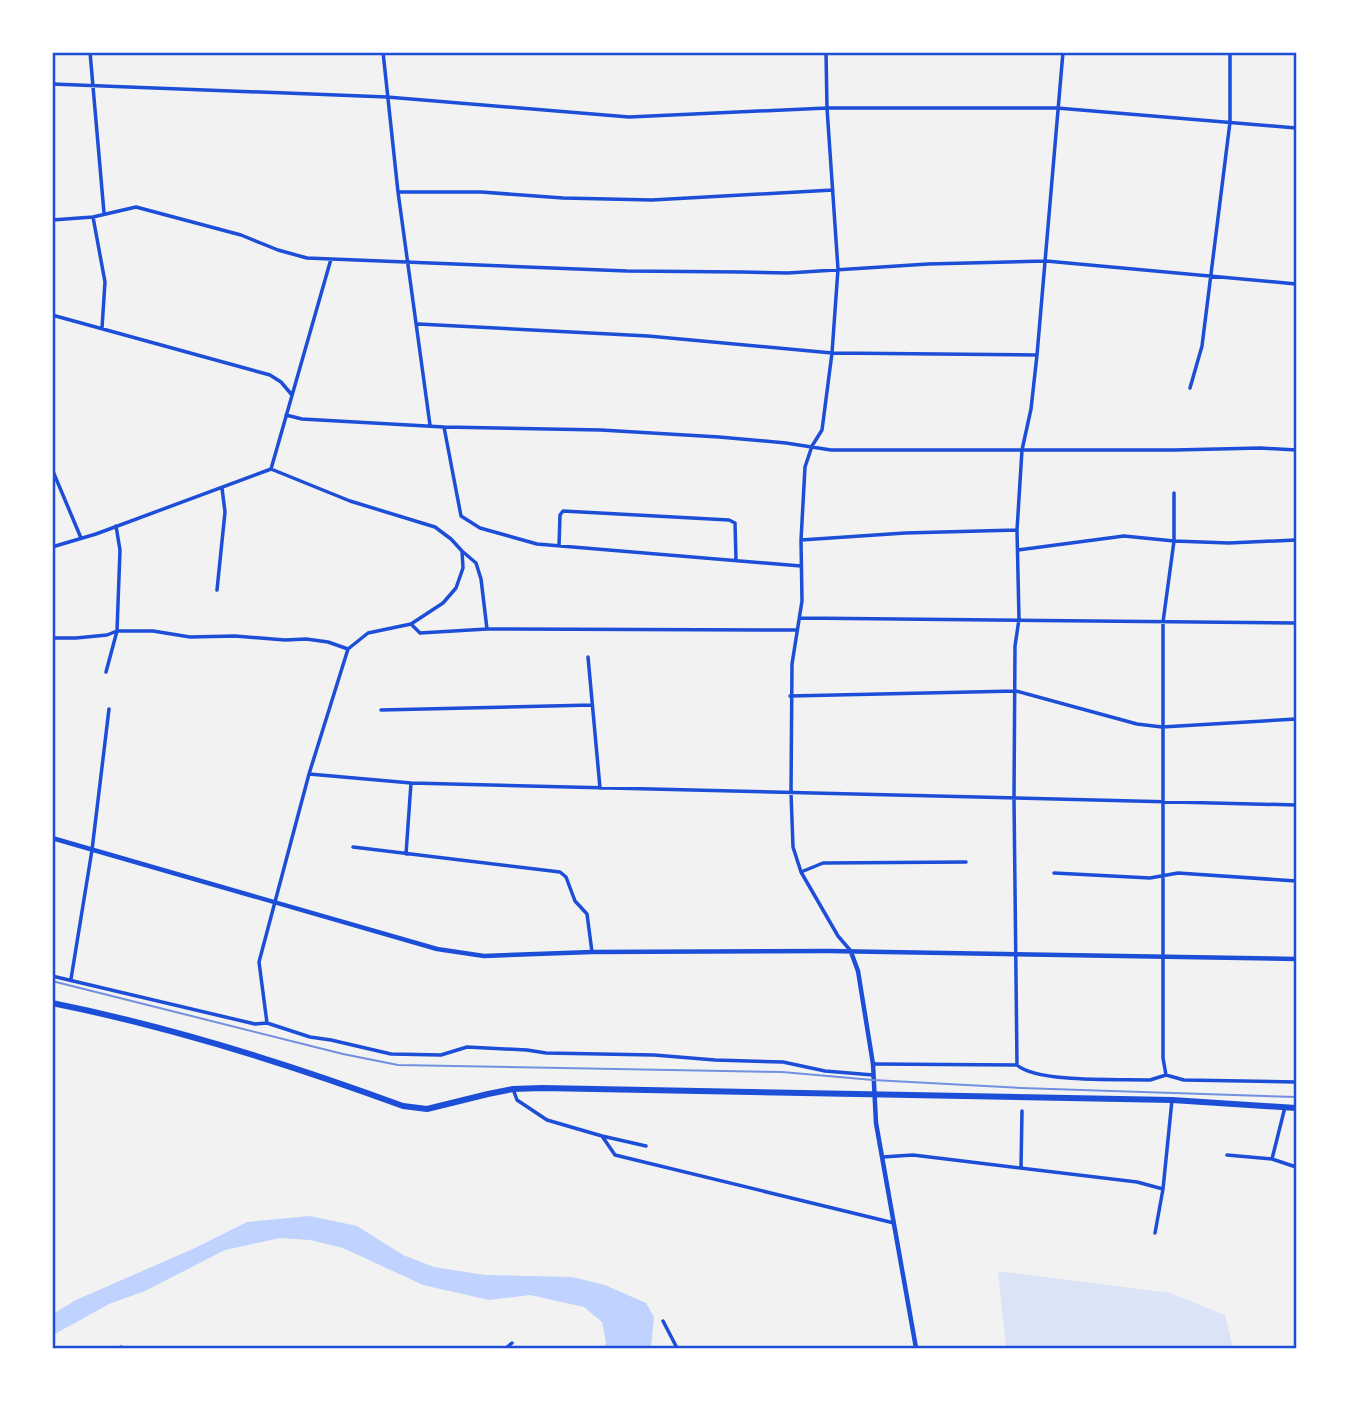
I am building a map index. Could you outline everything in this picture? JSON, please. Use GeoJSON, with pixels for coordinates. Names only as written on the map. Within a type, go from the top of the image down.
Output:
{"type":"FeatureCollection","features":[{"type":"Feature","properties":{"kind":"main road"},"geometry":{"type":"LineString","coordinates":[[52,1003],[204,1040],[315,1074],[415,1109],[427,1109],[513,1089],[621,1088],[1172,1100],[1297,1108]]}},
{"type":"Feature","properties":{"kind":"street"},"geometry":{"type":"LineString","coordinates":[[90,52],[104,213]]}},
{"type":"Feature","properties":{"kind":"street"},"geometry":{"type":"LineString","coordinates":[[383,52],[398,192],[430,426]]}},
{"type":"Feature","properties":{"kind":"street"},"geometry":{"type":"LineString","coordinates":[[825,52],[838,269],[832,353],[822,430],[812,446],[805,467],[800,618],[790,696],[793,846],[801,872],[838,936],[851,952],[858,971],[873,1064],[882,1157],[916,1349]]}},
{"type":"Feature","properties":{"kind":"street"},"geometry":{"type":"LineString","coordinates":[[1017,1065],[1014,799],[1015,646],[1019,619],[1017,530],[1022,450],[1031,409],[1037,355],[1063,52]]}},
{"type":"Feature","properties":{"kind":"street"},"geometry":{"type":"LineString","coordinates":[[1190,388],[1202,346],[1212,276],[1230,122],[1230,52]]}},
{"type":"Feature","properties":{"kind":"street"},"geometry":{"type":"LineString","coordinates":[[52,84],[387,97],[629,117],[827,108],[1057,107],[1297,128]]}},
{"type":"Feature","properties":{"kind":"street"},"geometry":{"type":"LineString","coordinates":[[398,192],[481,192],[563,198],[652,200],[833,190]]}},
{"type":"Feature","properties":{"kind":"street"},"geometry":{"type":"LineString","coordinates":[[52,220],[93,217],[136,207],[241,234],[278,250],[307,258],[331,260],[627,271],[788,272],[1046,261],[1297,284]]}},
{"type":"Feature","properties":{"kind":"street"},"geometry":{"type":"LineString","coordinates":[[93,217],[105,282],[102,328]]}},
{"type":"Feature","properties":{"kind":"street"},"geometry":{"type":"LineString","coordinates":[[271,469],[331,260]]}},
{"type":"Feature","properties":{"kind":"street"},"geometry":{"type":"LineString","coordinates":[[52,315],[270,375],[281,382],[292,395]]}},
{"type":"Feature","properties":{"kind":"street"},"geometry":{"type":"LineString","coordinates":[[418,324],[648,336],[832,353],[1037,355]]}},
{"type":"Feature","properties":{"kind":"street"},"geometry":{"type":"LineString","coordinates":[[286,415],[302,419],[444,427],[601,430],[719,437],[831,450],[1297,450]]}},
{"type":"Feature","properties":{"kind":"street"},"geometry":{"type":"LineString","coordinates":[[444,427],[461,516],[480,528],[537,544],[559,547],[801,566]]}},
{"type":"Feature","properties":{"kind":"street"},"geometry":{"type":"LineString","coordinates":[[52,469],[82,537]]}},
{"type":"Feature","properties":{"kind":"street"},"geometry":{"type":"LineString","coordinates":[[52,547],[271,469],[350,501],[435,527],[476,563],[481,579],[487,629]]}},
{"type":"Feature","properties":{"kind":"street"},"geometry":{"type":"LineString","coordinates":[[217,590],[225,512],[222,488]]}},
{"type":"Feature","properties":{"kind":"street"},"geometry":{"type":"LineString","coordinates":[[1166,1075],[1163,1058],[1163,622],[1174,541],[1174,493]]}},
{"type":"Feature","properties":{"kind":"street"},"geometry":{"type":"LineString","coordinates":[[559,547],[560,515],[563,511],[729,520],[736,523],[736,559]]}},
{"type":"Feature","properties":{"kind":"street"},"geometry":{"type":"LineString","coordinates":[[106,672],[117,631],[120,550],[116,526]]}},
{"type":"Feature","properties":{"kind":"street"},"geometry":{"type":"LineString","coordinates":[[801,540],[905,533],[1017,530]]}},
{"type":"Feature","properties":{"kind":"street"},"geometry":{"type":"LineString","coordinates":[[1018,550],[1124,536],[1229,543],[1297,540]]}},
{"type":"Feature","properties":{"kind":"street"},"geometry":{"type":"LineString","coordinates":[[267,1023],[259,962],[309,774],[348,649],[368,633],[411,624],[443,603],[456,588],[463,568],[462,551]]}},
{"type":"Feature","properties":{"kind":"street"},"geometry":{"type":"LineString","coordinates":[[800,618],[1297,623]]}},
{"type":"Feature","properties":{"kind":"street"},"geometry":{"type":"LineString","coordinates":[[411,624],[419,632],[487,629],[797,630]]}},
{"type":"Feature","properties":{"kind":"street"},"geometry":{"type":"LineString","coordinates":[[52,638],[107,635],[117,631],[153,632],[190,636],[306,639],[328,642],[348,649]]}},
{"type":"Feature","properties":{"kind":"street"},"geometry":{"type":"LineString","coordinates":[[587,657],[600,788]]}},
{"type":"Feature","properties":{"kind":"street"},"geometry":{"type":"LineString","coordinates":[[790,696],[1016,691],[1137,724],[1162,727],[1297,719]]}},
{"type":"Feature","properties":{"kind":"street"},"geometry":{"type":"LineString","coordinates":[[381,710],[592,705]]}},
{"type":"Feature","properties":{"kind":"street"},"geometry":{"type":"LineString","coordinates":[[71,979],[92,849],[109,709]]}},
{"type":"Feature","properties":{"kind":"street"},"geometry":{"type":"LineString","coordinates":[[309,774],[411,783],[1297,805]]}},
{"type":"Feature","properties":{"kind":"street"},"geometry":{"type":"LineString","coordinates":[[405,854],[411,783]]}},
{"type":"Feature","properties":{"kind":"street"},"geometry":{"type":"LineString","coordinates":[[52,838],[437,949],[463,954],[505,956],[592,952],[851,952],[1297,959]]}},
{"type":"Feature","properties":{"kind":"street"},"geometry":{"type":"LineString","coordinates":[[353,847],[560,872],[566,877],[575,901],[587,914],[592,952]]}},
{"type":"Feature","properties":{"kind":"street"},"geometry":{"type":"LineString","coordinates":[[801,872],[822,863],[966,862]]}},
{"type":"Feature","properties":{"kind":"street"},"geometry":{"type":"LineString","coordinates":[[1054,873],[1150,878],[1178,873],[1297,881]]}},
{"type":"Feature","properties":{"kind":"street"},"geometry":{"type":"LineString","coordinates":[[52,976],[255,1024],[267,1023],[310,1037],[391,1054],[441,1055],[467,1047],[546,1053],[654,1055],[783,1062],[825,1071],[873,1075]]}},
{"type":"Feature","properties":{"kind":"street"},"geometry":{"type":"LineString","coordinates":[[873,1064],[1017,1065],[1024,1071],[1041,1076],[1150,1080],[1166,1075],[1184,1080],[1297,1082]]}},
{"type":"Feature","properties":{"kind":"street"},"geometry":{"type":"LineString","coordinates":[[513,1089],[517,1100],[547,1120],[646,1146]]}},
{"type":"Feature","properties":{"kind":"street"},"geometry":{"type":"LineString","coordinates":[[1155,1233],[1163,1189],[1172,1100]]}},
{"type":"Feature","properties":{"kind":"street"},"geometry":{"type":"LineString","coordinates":[[1272,1159],[1285,1107]]}},
{"type":"Feature","properties":{"kind":"street"},"geometry":{"type":"LineString","coordinates":[[1021,1167],[1022,1111]]}},
{"type":"Feature","properties":{"kind":"street"},"geometry":{"type":"LineString","coordinates":[[602,1136],[615,1155],[895,1224]]}},
{"type":"Feature","properties":{"kind":"street"},"geometry":{"type":"LineString","coordinates":[[882,1157],[913,1155],[1021,1167],[1137,1182],[1163,1189]]}},
{"type":"Feature","properties":{"kind":"street"},"geometry":{"type":"LineString","coordinates":[[1227,1155],[1272,1159],[1297,1167]]}},
{"type":"Feature","properties":{"kind":"street"},"geometry":{"type":"LineString","coordinates":[[663,1321],[677,1349]]}},
{"type":"Feature","properties":{"kind":"street"},"geometry":{"type":"LineString","coordinates":[[506,1349],[512,1343]]}},
{"type":"Feature","properties":{"kind":"shaded area"},"geometry":{"type":"Polygon","coordinates":[[[998,1271],[1170,1293],[1225,1315],[1233,1348],[1006,1348],[998,1271]]]}},
{"type":"Feature","properties":{"kind":"water"},"geometry":{"type":"Polygon","coordinates":[[[310,1216],[357,1226],[403,1255],[434,1267],[485,1275],[572,1277],[605,1285],[646,1303],[654,1317],[651,1348],[604,1348],[606,1342],[602,1322],[584,1307],[530,1295],[489,1300],[423,1285],[343,1248],[310,1240],[280,1238],[225,1250],[145,1291],[109,1304],[53,1335],[53,1314],[76,1300],[247,1222],[310,1216]]]}},
{"type":"Feature","properties":{"kind":"railway"},"geometry":{"type":"LineString","coordinates":[[52,981],[343,1054],[398,1065],[782,1072],[1021,1088],[1296,1097]]}}]}
